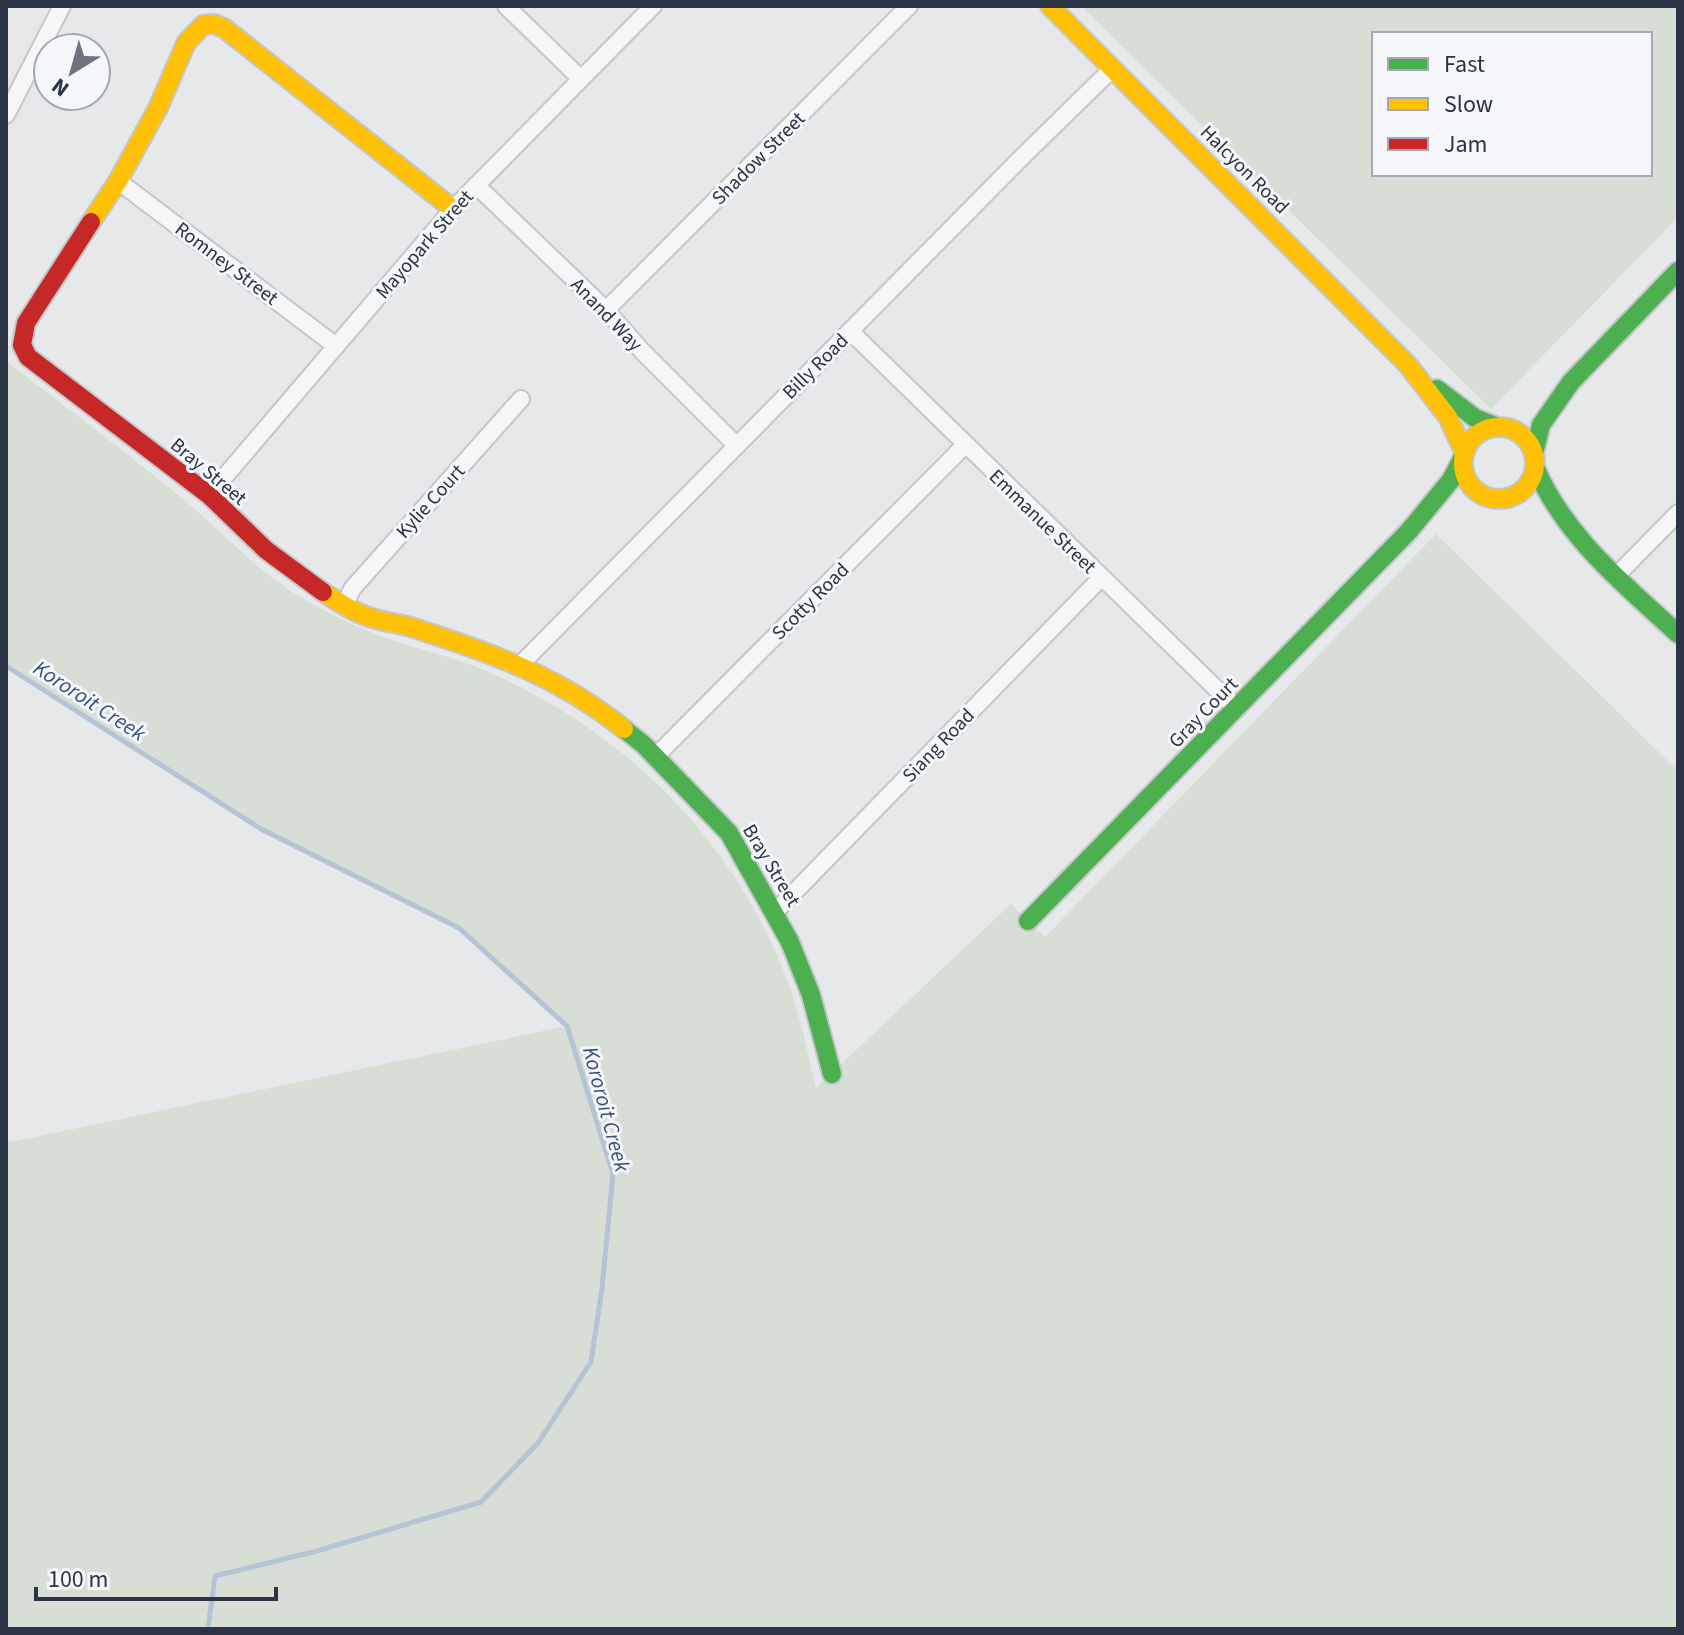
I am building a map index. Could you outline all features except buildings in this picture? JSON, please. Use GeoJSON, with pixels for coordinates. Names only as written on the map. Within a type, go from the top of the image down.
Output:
{"type":"FeatureCollection","features":[{"type":"Feature","properties":{"kind":"street"},"geometry":{"type":"LineString","coordinates":[[506,6],[581,79]]}},
{"type":"Feature","properties":{"kind":"street","name":"Mayopark Street"},"geometry":{"type":"LineString","coordinates":[[209,495],[453,209],[653,6]]}},
{"type":"Feature","properties":{"kind":"street","name":"Shadow Street"},"geometry":{"type":"LineString","coordinates":[[606,310],[909,6]]}},
{"type":"Feature","properties":{"kind":"street","name":"Halcyon Road"},"geometry":{"type":"LineString","coordinates":[[1050,6],[1408,365]]}},
{"type":"Feature","properties":{"kind":"street"},"geometry":{"type":"LineString","coordinates":[[6,115],[59,7]]}},
{"type":"Feature","properties":{"kind":"street","name":"Bray Street"},"geometry":{"type":"LineString","coordinates":[[453,209],[224,28],[214,24],[203,25],[186,43],[158,108],[118,181],[26,323],[22,345],[28,357],[209,495],[266,550],[344,606],[371,618],[416,628],[520,665],[562,685],[603,712],[655,757],[729,833],[775,912],[811,995],[832,1074]]}},
{"type":"Feature","properties":{"kind":"street","name":"Billy Road"},"geometry":{"type":"LineString","coordinates":[[520,665],[1113,68]]}},
{"type":"Feature","properties":{"kind":"street","name":"Romney Street"},"geometry":{"type":"LineString","coordinates":[[118,181],[336,346]]}},
{"type":"Feature","properties":{"kind":"street","name":"Anand Way"},"geometry":{"type":"LineString","coordinates":[[476,185],[606,310],[642,351],[736,445]]}},
{"type":"Feature","properties":{"kind":"street"},"geometry":{"type":"LineString","coordinates":[[1517,503],[1519,494],[1529,485],[1541,425],[1571,382],[1678,271]]}},
{"type":"Feature","properties":{"kind":"street","name":"Emmanue Street"},"geometry":{"type":"LineString","coordinates":[[850,331],[1237,709]]}},
{"type":"Feature","properties":{"kind":"street"},"geometry":{"type":"LineString","coordinates":[[1408,365],[1475,418],[1527,439],[1543,490],[1570,530],[1678,634]]}},
{"type":"Feature","properties":{"kind":"street"},"geometry":{"type":"LineString","coordinates":[[1408,365],[1459,435],[1464,454],[1463,469],[1474,489],[1517,503],[1570,530]]}},
{"type":"Feature","properties":{"kind":"street"},"geometry":{"type":"LineString","coordinates":[[1409,531],[1451,480],[1473,436],[1501,427],[1571,382]]}},
{"type":"Feature","properties":{"kind":"street","name":"Kylie Court"},"geometry":{"type":"LineString","coordinates":[[344,606],[352,589],[521,399]]}},
{"type":"Feature","properties":{"kind":"street","name":"Scotty Road"},"geometry":{"type":"LineString","coordinates":[[655,757],[965,445]]}},
{"type":"Feature","properties":{"kind":"street"},"geometry":{"type":"LineString","coordinates":[[1409,531],[1431,514],[1467,498],[1517,503]]}},
{"type":"Feature","properties":{"kind":"street"},"geometry":{"type":"LineString","coordinates":[[1617,575],[1678,513]]}},
{"type":"Feature","properties":{"kind":"street","name":"Gray Court"},"geometry":{"type":"LineString","coordinates":[[1028,921],[1409,531]]}},
{"type":"Feature","properties":{"kind":"street","name":"Siang Road"},"geometry":{"type":"LineString","coordinates":[[775,912],[1101,578]]}},
{"type":"Feature","properties":{"kind":"shaded area"},"geometry":{"type":"Polygon","coordinates":[[[1081,6],[1678,6],[1678,217],[1491,409],[1081,6]]]}},
{"type":"Feature","properties":{"kind":"shaded area"},"geometry":{"type":"Polygon","coordinates":[[[6,361],[161,481],[251,560],[294,593],[358,626],[484,670],[536,695],[584,725],[629,759],[670,797],[707,839],[740,885],[767,935],[790,988],[816,1088],[1011,904],[1045,937],[1436,534],[1678,771],[1678,1629],[6,1629],[6,1143],[567,1026],[459,928],[261,829],[6,666],[6,361]]]}},
{"type":"Feature","properties":{"kind":"waterway","name":"Kororoit Creek"},"geometry":{"type":"LineString","coordinates":[[6,666],[261,829],[459,928],[567,1026],[613,1174],[591,1362],[538,1443],[481,1502],[317,1551],[215,1576],[208,1629]]}},
{"type":"Feature","properties":{"kind":"traffic: fast"},"geometry":{"type":"LineString","coordinates":[[1534,453],[1541,425],[1571,382],[1678,271]]}},
{"type":"Feature","properties":{"kind":"traffic: fast"},"geometry":{"type":"LineString","coordinates":[[1437,389],[1475,418],[1495,426]]}},
{"type":"Feature","properties":{"kind":"traffic: fast"},"geometry":{"type":"LineString","coordinates":[[1028,921],[1409,531],[1451,480],[1463,457]]}},
{"type":"Feature","properties":{"kind":"traffic: fast"},"geometry":{"type":"LineString","coordinates":[[1535,467],[1562,515],[1579,537],[1616,577],[1678,634]]}},
{"type":"Feature","properties":{"kind":"traffic: fast"},"geometry":{"type":"LineString","coordinates":[[624,729],[644,745],[729,833],[790,942],[811,995],[832,1074]]}},
{"type":"Feature","properties":{"kind":"traffic: slow"},"geometry":{"type":"LineString","coordinates":[[1050,6],[1408,365],[1448,417],[1464,452]]}},
{"type":"Feature","properties":{"kind":"traffic: slow"},"geometry":{"type":"LineString","coordinates":[[91,222],[118,181],[158,108],[186,43],[203,25],[214,24],[224,28],[453,209]]}},
{"type":"Feature","properties":{"kind":"traffic: slow"},"geometry":{"type":"LineString","coordinates":[[1506,427],[1525,437],[1533,449],[1535,463],[1533,477],[1525,489],[1513,497],[1492,499],[1473,489],[1465,477],[1463,456],[1473,437],[1485,429],[1506,427]]}},
{"type":"Feature","properties":{"kind":"traffic: slow"},"geometry":{"type":"LineString","coordinates":[[323,592],[365,616],[414,628],[527,670],[576,696],[624,729]]}},
{"type":"Feature","properties":{"kind":"traffic: jam"},"geometry":{"type":"LineString","coordinates":[[91,222],[26,323],[22,345],[28,357],[209,495],[266,550],[323,592]]}}]}
